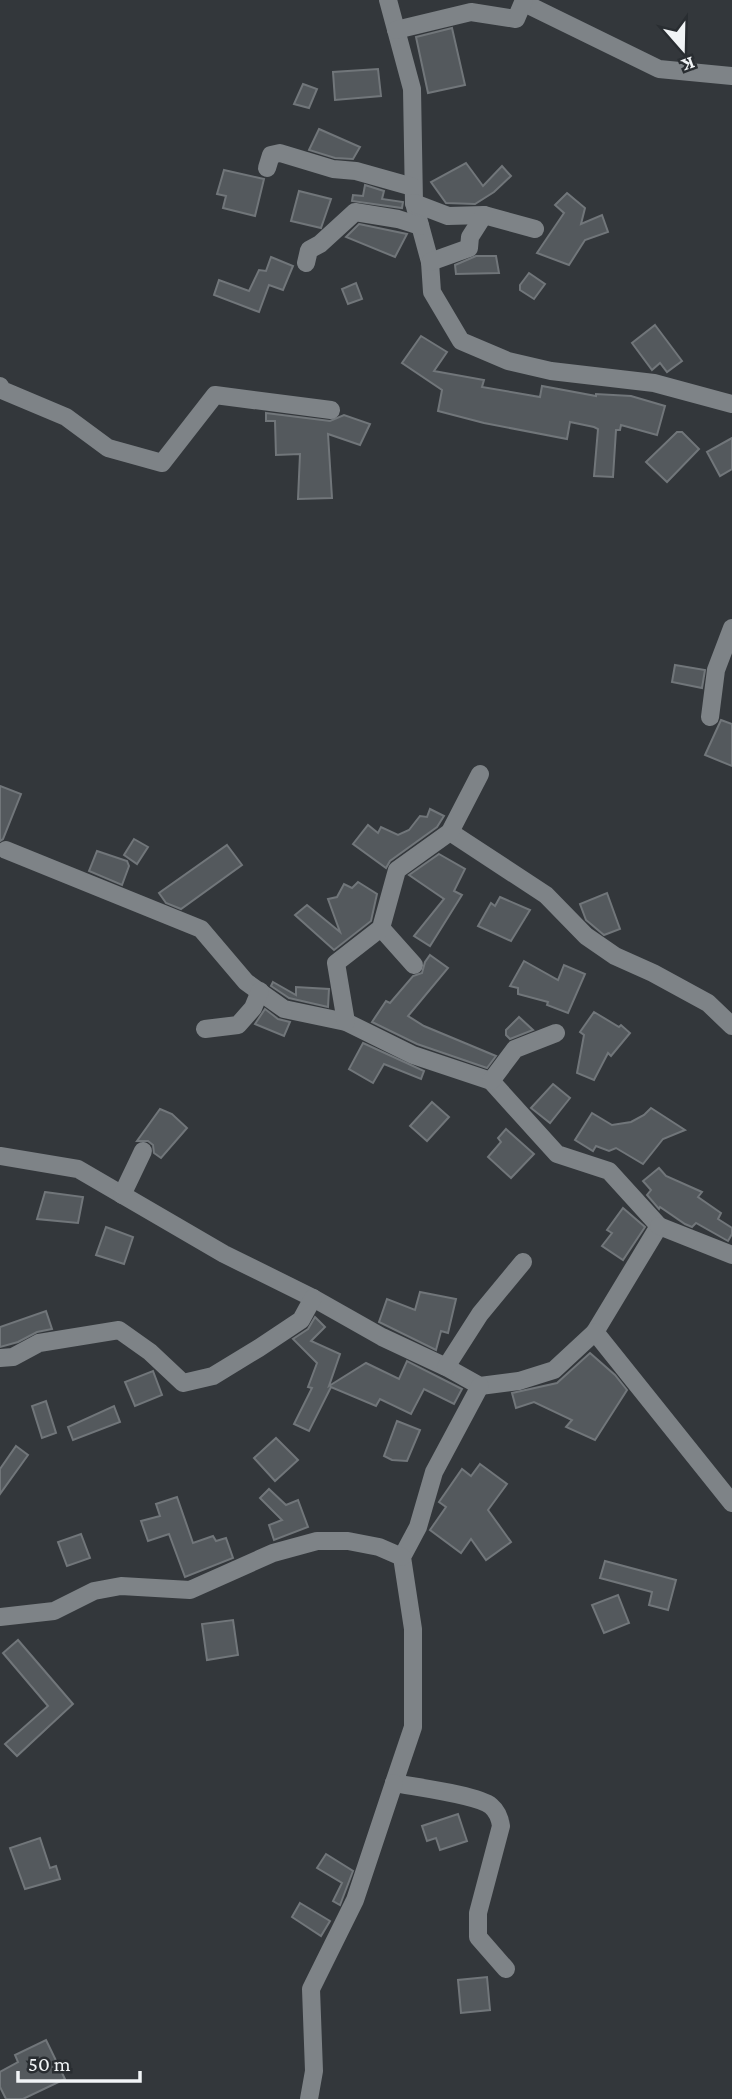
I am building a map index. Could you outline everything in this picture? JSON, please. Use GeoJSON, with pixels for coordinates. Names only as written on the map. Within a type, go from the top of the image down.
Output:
{"type":"FeatureCollection","features":[{"type":"Feature","properties":{"kind":"street"},"geometry":{"type":"LineString","coordinates":[[388,0],[412,89],[414,195],[430,261],[432,292],[461,341],[508,361],[551,371],[654,383],[732,404]]}},
{"type":"Feature","properties":{"kind":"street"},"geometry":{"type":"LineString","coordinates":[[396,30],[471,12],[516,19],[524,1],[659,69],[732,76]]}},
{"type":"Feature","properties":{"kind":"street"},"geometry":{"type":"LineString","coordinates":[[267,168],[271,155],[280,153],[334,169],[356,171],[414,195],[448,216],[484,215],[535,229]]}},
{"type":"Feature","properties":{"kind":"street"},"geometry":{"type":"LineString","coordinates":[[306,263],[309,250],[320,244],[355,212],[398,219],[420,226]]}},
{"type":"Feature","properties":{"kind":"street"},"geometry":{"type":"LineString","coordinates":[[430,261],[469,248],[470,237],[484,215]]}},
{"type":"Feature","properties":{"kind":"street"},"geometry":{"type":"LineString","coordinates":[[0,386],[2,390],[66,417],[107,448],[162,463],[215,395],[331,410]]}},
{"type":"Feature","properties":{"kind":"street"},"geometry":{"type":"LineString","coordinates":[[710,717],[716,670],[732,628]]}},
{"type":"Feature","properties":{"kind":"street"},"geometry":{"type":"LineString","coordinates":[[346,1021],[336,963],[381,928],[397,870],[450,832],[480,774]]}},
{"type":"Feature","properties":{"kind":"street"},"geometry":{"type":"LineString","coordinates":[[450,832],[545,895],[586,936],[615,956],[708,1003],[732,1026]]}},
{"type":"Feature","properties":{"kind":"street"},"geometry":{"type":"LineString","coordinates":[[2,853],[201,929],[246,982],[284,1009],[346,1021],[413,1055],[491,1081],[557,1154],[609,1171],[659,1226],[732,1255]]}},
{"type":"Feature","properties":{"kind":"street"},"geometry":{"type":"LineString","coordinates":[[381,928],[414,965]]}},
{"type":"Feature","properties":{"kind":"street"},"geometry":{"type":"LineString","coordinates":[[205,1029],[238,1025],[253,1008],[260,991]]}},
{"type":"Feature","properties":{"kind":"street"},"geometry":{"type":"LineString","coordinates":[[491,1081],[515,1049],[556,1033]]}},
{"type":"Feature","properties":{"kind":"street"},"geometry":{"type":"LineString","coordinates":[[122,1195],[143,1151]]}},
{"type":"Feature","properties":{"kind":"street"},"geometry":{"type":"LineString","coordinates":[[0,1156],[78,1169],[224,1254],[480,1386],[519,1381],[554,1370],[595,1332],[659,1226]]}},
{"type":"Feature","properties":{"kind":"street"},"geometry":{"type":"LineString","coordinates":[[446,1367],[480,1314],[523,1262]]}},
{"type":"Feature","properties":{"kind":"street"},"geometry":{"type":"LineString","coordinates":[[0,1357],[13,1357],[39,1343],[119,1329],[150,1352],[183,1383],[213,1376],[259,1348],[301,1320],[313,1298]]}},
{"type":"Feature","properties":{"kind":"street"},"geometry":{"type":"LineString","coordinates":[[595,1332],[732,1503]]}},
{"type":"Feature","properties":{"kind":"street"},"geometry":{"type":"LineString","coordinates":[[309,2099],[314,2071],[311,1989],[355,1900],[413,1727],[413,1629],[402,1557],[418,1528],[435,1472],[480,1386]]}},
{"type":"Feature","properties":{"kind":"street"},"geometry":{"type":"LineString","coordinates":[[0,1617],[54,1611],[94,1591],[121,1586],[190,1590],[273,1553],[317,1541],[348,1541],[369,1545],[402,1557]]}},
{"type":"Feature","properties":{"kind":"street"},"geometry":{"type":"LineString","coordinates":[[394,1783],[452,1794],[490,1805],[499,1817],[501,1826],[478,1913],[478,1937],[506,1969]]}},
{"type":"Feature","properties":{"kind":"building"},"geometry":{"type":"Polygon","coordinates":[[[452,28],[465,85],[428,93],[416,37],[452,28]]]}},
{"type":"Feature","properties":{"kind":"building"},"geometry":{"type":"Polygon","coordinates":[[[378,69],[381,96],[335,100],[333,72],[378,69]]]}},
{"type":"Feature","properties":{"kind":"building"},"geometry":{"type":"Polygon","coordinates":[[[303,84],[317,89],[309,108],[294,104],[303,84]]]}},
{"type":"Feature","properties":{"kind":"building"},"geometry":{"type":"Polygon","coordinates":[[[319,129],[360,147],[353,159],[335,158],[309,150],[319,129]]]}},
{"type":"Feature","properties":{"kind":"building"},"geometry":{"type":"Polygon","coordinates":[[[466,163],[483,186],[502,166],[511,176],[494,192],[475,204],[446,203],[431,182],[466,163]]]}},
{"type":"Feature","properties":{"kind":"building"},"geometry":{"type":"Polygon","coordinates":[[[224,170],[264,179],[255,216],[223,208],[226,196],[217,194],[224,170]]]}},
{"type":"Feature","properties":{"kind":"building"},"geometry":{"type":"Polygon","coordinates":[[[365,185],[384,191],[382,199],[403,202],[402,208],[352,201],[353,195],[363,196],[365,185]]]}},
{"type":"Feature","properties":{"kind":"building"},"geometry":{"type":"Polygon","coordinates":[[[299,191],[331,199],[321,228],[291,221],[299,191]]]}},
{"type":"Feature","properties":{"kind":"building"},"geometry":{"type":"Polygon","coordinates":[[[567,193],[585,208],[581,224],[602,215],[608,232],[585,240],[569,265],[537,253],[564,213],[555,205],[567,193]]]}},
{"type":"Feature","properties":{"kind":"building"},"geometry":{"type":"Polygon","coordinates":[[[359,224],[407,234],[395,257],[346,237],[359,224]]]}},
{"type":"Feature","properties":{"kind":"building"},"geometry":{"type":"Polygon","coordinates":[[[476,256],[496,256],[499,273],[456,274],[455,265],[476,256]]]}},
{"type":"Feature","properties":{"kind":"building"},"geometry":{"type":"Polygon","coordinates":[[[271,257],[293,266],[283,290],[269,285],[259,312],[214,295],[219,280],[249,291],[259,270],[266,271],[271,257]]]}},
{"type":"Feature","properties":{"kind":"building"},"geometry":{"type":"Polygon","coordinates":[[[529,273],[545,284],[534,299],[520,290],[520,285],[529,273]]]}},
{"type":"Feature","properties":{"kind":"building"},"geometry":{"type":"Polygon","coordinates":[[[356,283],[362,299],[348,304],[342,289],[356,283]]]}},
{"type":"Feature","properties":{"kind":"building"},"geometry":{"type":"Polygon","coordinates":[[[655,325],[682,361],[667,372],[660,363],[652,370],[632,343],[655,325]]]}},
{"type":"Feature","properties":{"kind":"building"},"geometry":{"type":"Polygon","coordinates":[[[421,336],[447,352],[434,371],[484,380],[482,387],[540,397],[542,386],[596,396],[631,396],[665,406],[657,435],[621,425],[620,430],[616,430],[613,477],[594,476],[598,429],[594,427],[570,422],[567,439],[438,411],[442,390],[402,363],[421,336]]]}},
{"type":"Feature","properties":{"kind":"building"},"geometry":{"type":"Polygon","coordinates":[[[266,413],[330,421],[344,415],[370,424],[360,445],[328,434],[332,498],[298,499],[300,454],[276,455],[275,421],[266,421],[266,413]]]}},
{"type":"Feature","properties":{"kind":"building"},"geometry":{"type":"Polygon","coordinates":[[[677,432],[682,432],[699,449],[667,482],[646,462],[677,432]]]}},
{"type":"Feature","properties":{"kind":"building"},"geometry":{"type":"Polygon","coordinates":[[[732,438],[732,469],[720,476],[707,452],[732,438]]]}},
{"type":"Feature","properties":{"kind":"building"},"geometry":{"type":"Polygon","coordinates":[[[675,665],[705,670],[702,688],[672,682],[675,665]]]}},
{"type":"Feature","properties":{"kind":"building"},"geometry":{"type":"Polygon","coordinates":[[[721,720],[732,724],[732,766],[705,755],[721,720]]]}},
{"type":"Feature","properties":{"kind":"building"},"geometry":{"type":"Polygon","coordinates":[[[0,786],[21,794],[0,841],[0,786]]]}},
{"type":"Feature","properties":{"kind":"building"},"geometry":{"type":"Polygon","coordinates":[[[430,809],[444,816],[437,827],[390,861],[386,868],[353,844],[368,825],[378,833],[381,827],[398,835],[409,830],[420,816],[427,817],[430,809]]]}},
{"type":"Feature","properties":{"kind":"building"},"geometry":{"type":"Polygon","coordinates":[[[134,839],[148,847],[137,864],[124,855],[134,839]]]}},
{"type":"Feature","properties":{"kind":"building"},"geometry":{"type":"Polygon","coordinates":[[[227,845],[242,865],[181,909],[166,903],[159,893],[227,845]]]}},
{"type":"Feature","properties":{"kind":"building"},"geometry":{"type":"Polygon","coordinates":[[[97,851],[127,861],[129,866],[122,885],[89,871],[97,851]]]}},
{"type":"Feature","properties":{"kind":"building"},"geometry":{"type":"Polygon","coordinates":[[[439,854],[465,869],[454,891],[462,895],[430,946],[414,936],[444,899],[409,875],[439,854]]]}},
{"type":"Feature","properties":{"kind":"building"},"geometry":{"type":"Polygon","coordinates":[[[358,882],[377,894],[371,921],[334,950],[295,915],[307,905],[340,932],[328,899],[337,897],[344,884],[352,888],[358,882]]]}},
{"type":"Feature","properties":{"kind":"building"},"geometry":{"type":"Polygon","coordinates":[[[607,893],[620,929],[604,935],[586,920],[580,904],[607,893]]]}},
{"type":"Feature","properties":{"kind":"building"},"geometry":{"type":"Polygon","coordinates":[[[500,897],[530,910],[511,941],[478,926],[491,903],[495,906],[500,897]]]}},
{"type":"Feature","properties":{"kind":"building"},"geometry":{"type":"Polygon","coordinates":[[[430,955],[448,968],[408,1016],[424,1026],[496,1056],[487,1068],[417,1044],[372,1022],[386,1001],[390,1003],[413,976],[422,973],[430,955]]]}},
{"type":"Feature","properties":{"kind":"building"},"geometry":{"type":"Polygon","coordinates":[[[524,961],[558,980],[564,965],[585,974],[568,1013],[547,1005],[548,1002],[518,994],[518,988],[510,986],[524,961]]]}},
{"type":"Feature","properties":{"kind":"building"},"geometry":{"type":"Polygon","coordinates":[[[273,982],[296,995],[296,987],[329,989],[328,1007],[289,998],[271,986],[273,982]]]}},
{"type":"Feature","properties":{"kind":"building"},"geometry":{"type":"Polygon","coordinates":[[[265,1009],[278,1019],[290,1022],[284,1036],[255,1024],[265,1009]]]}},
{"type":"Feature","properties":{"kind":"building"},"geometry":{"type":"Polygon","coordinates":[[[594,1012],[619,1027],[621,1025],[630,1033],[611,1056],[608,1053],[594,1080],[577,1073],[584,1035],[580,1032],[594,1012]]]}},
{"type":"Feature","properties":{"kind":"building"},"geometry":{"type":"Polygon","coordinates":[[[519,1017],[533,1030],[510,1039],[506,1030],[519,1017]]]}},
{"type":"Feature","properties":{"kind":"building"},"geometry":{"type":"Polygon","coordinates":[[[363,1043],[424,1071],[421,1079],[384,1064],[373,1083],[349,1069],[363,1043]]]}},
{"type":"Feature","properties":{"kind":"building"},"geometry":{"type":"Polygon","coordinates":[[[553,1084],[570,1098],[550,1123],[531,1108],[553,1084]]]}},
{"type":"Feature","properties":{"kind":"building"},"geometry":{"type":"Polygon","coordinates":[[[432,1102],[449,1117],[427,1141],[410,1126],[432,1102]]]}},
{"type":"Feature","properties":{"kind":"building"},"geometry":{"type":"Polygon","coordinates":[[[651,1108],[685,1130],[663,1139],[643,1164],[616,1148],[609,1151],[596,1146],[593,1151],[575,1140],[592,1113],[612,1125],[631,1122],[651,1108]]]}},
{"type":"Feature","properties":{"kind":"building"},"geometry":{"type":"Polygon","coordinates":[[[160,1109],[172,1114],[187,1128],[161,1158],[154,1153],[153,1145],[148,1141],[137,1141],[160,1109]]]}},
{"type":"Feature","properties":{"kind":"building"},"geometry":{"type":"Polygon","coordinates":[[[506,1129],[534,1154],[511,1178],[488,1157],[501,1142],[498,1138],[506,1129]]]}},
{"type":"Feature","properties":{"kind":"building"},"geometry":{"type":"Polygon","coordinates":[[[659,1168],[666,1176],[702,1192],[698,1197],[721,1213],[718,1219],[732,1228],[728,1241],[696,1223],[692,1227],[660,1207],[659,1209],[647,1195],[651,1190],[643,1181],[659,1168]]]}},
{"type":"Feature","properties":{"kind":"building"},"geometry":{"type":"Polygon","coordinates":[[[45,1192],[83,1197],[78,1223],[37,1219],[45,1192]]]}},
{"type":"Feature","properties":{"kind":"building"},"geometry":{"type":"Polygon","coordinates":[[[623,1208],[645,1227],[623,1260],[602,1246],[612,1233],[607,1230],[623,1208]]]}},
{"type":"Feature","properties":{"kind":"building"},"geometry":{"type":"Polygon","coordinates":[[[106,1227],[133,1237],[124,1264],[96,1255],[106,1227]]]}},
{"type":"Feature","properties":{"kind":"building"},"geometry":{"type":"Polygon","coordinates":[[[420,1292],[456,1299],[448,1333],[441,1331],[436,1350],[379,1322],[387,1299],[415,1310],[420,1292]]]}},
{"type":"Feature","properties":{"kind":"building"},"geometry":{"type":"Polygon","coordinates":[[[46,1311],[52,1329],[0,1347],[0,1327],[46,1311]]]}},
{"type":"Feature","properties":{"kind":"building"},"geometry":{"type":"Polygon","coordinates":[[[315,1317],[325,1327],[311,1341],[340,1354],[329,1386],[366,1363],[399,1379],[407,1361],[462,1389],[454,1404],[424,1389],[411,1414],[380,1399],[376,1406],[331,1387],[309,1431],[294,1424],[312,1388],[308,1387],[317,1363],[293,1339],[308,1329],[315,1317]]]}},
{"type":"Feature","properties":{"kind":"building"},"geometry":{"type":"Polygon","coordinates":[[[590,1353],[615,1375],[627,1390],[595,1440],[566,1427],[572,1420],[534,1402],[516,1408],[512,1393],[557,1383],[590,1353]]]}},
{"type":"Feature","properties":{"kind":"building"},"geometry":{"type":"Polygon","coordinates":[[[153,1371],[162,1395],[135,1406],[125,1382],[153,1371]]]}},
{"type":"Feature","properties":{"kind":"building"},"geometry":{"type":"Polygon","coordinates":[[[46,1401],[56,1433],[42,1438],[32,1406],[46,1401]]]}},
{"type":"Feature","properties":{"kind":"building"},"geometry":{"type":"Polygon","coordinates":[[[114,1406],[120,1422],[73,1440],[68,1427],[114,1406]]]}},
{"type":"Feature","properties":{"kind":"building"},"geometry":{"type":"Polygon","coordinates":[[[397,1421],[420,1430],[407,1461],[392,1460],[384,1456],[397,1421]]]}},
{"type":"Feature","properties":{"kind":"building"},"geometry":{"type":"Polygon","coordinates":[[[276,1438],[298,1460],[275,1481],[254,1458],[276,1438]]]}},
{"type":"Feature","properties":{"kind":"building"},"geometry":{"type":"Polygon","coordinates":[[[16,1446],[28,1455],[0,1494],[0,1469],[16,1446]]]}},
{"type":"Feature","properties":{"kind":"building"},"geometry":{"type":"Polygon","coordinates":[[[480,1464],[507,1484],[488,1510],[511,1542],[486,1560],[471,1539],[461,1553],[430,1530],[446,1507],[439,1502],[462,1469],[471,1476],[480,1464]]]}},
{"type":"Feature","properties":{"kind":"building"},"geometry":{"type":"Polygon","coordinates":[[[269,1489],[286,1505],[298,1500],[308,1527],[274,1540],[269,1525],[282,1520],[260,1498],[269,1489]]]}},
{"type":"Feature","properties":{"kind":"building"},"geometry":{"type":"Polygon","coordinates":[[[177,1497],[193,1543],[213,1536],[216,1541],[226,1538],[233,1558],[185,1577],[169,1534],[148,1541],[141,1521],[160,1516],[156,1504],[177,1497]]]}},
{"type":"Feature","properties":{"kind":"building"},"geometry":{"type":"Polygon","coordinates":[[[81,1534],[90,1558],[67,1566],[58,1542],[81,1534]]]}},
{"type":"Feature","properties":{"kind":"building"},"geometry":{"type":"Polygon","coordinates":[[[605,1561],[676,1580],[668,1610],[649,1605],[652,1592],[600,1578],[605,1561]]]}},
{"type":"Feature","properties":{"kind":"building"},"geometry":{"type":"Polygon","coordinates":[[[618,1595],[629,1623],[604,1633],[592,1605],[618,1595]]]}},
{"type":"Feature","properties":{"kind":"building"},"geometry":{"type":"Polygon","coordinates":[[[233,1620],[238,1655],[207,1660],[202,1624],[233,1620]]]}},
{"type":"Feature","properties":{"kind":"building"},"geometry":{"type":"Polygon","coordinates":[[[18,1640],[73,1704],[17,1756],[5,1744],[48,1706],[3,1653],[18,1640]]]}},
{"type":"Feature","properties":{"kind":"building"},"geometry":{"type":"Polygon","coordinates":[[[458,1814],[467,1841],[440,1850],[436,1838],[427,1841],[422,1826],[458,1814]]]}},
{"type":"Feature","properties":{"kind":"building"},"geometry":{"type":"Polygon","coordinates":[[[40,1838],[50,1868],[56,1866],[60,1879],[25,1889],[10,1848],[40,1838]]]}},
{"type":"Feature","properties":{"kind":"building"},"geometry":{"type":"Polygon","coordinates":[[[326,1854],[353,1871],[340,1905],[333,1901],[342,1883],[317,1868],[326,1854]]]}},
{"type":"Feature","properties":{"kind":"building"},"geometry":{"type":"Polygon","coordinates":[[[300,1903],[330,1921],[321,1936],[292,1917],[300,1903]]]}},
{"type":"Feature","properties":{"kind":"building"},"geometry":{"type":"Polygon","coordinates":[[[487,1977],[490,2010],[461,2013],[458,1980],[487,1977]]]}},
{"type":"Feature","properties":{"kind":"building"},"geometry":{"type":"Polygon","coordinates":[[[46,2040],[65,2079],[23,2099],[6,2099],[0,2087],[0,2072],[18,2062],[15,2055],[46,2040]]]}}]}
